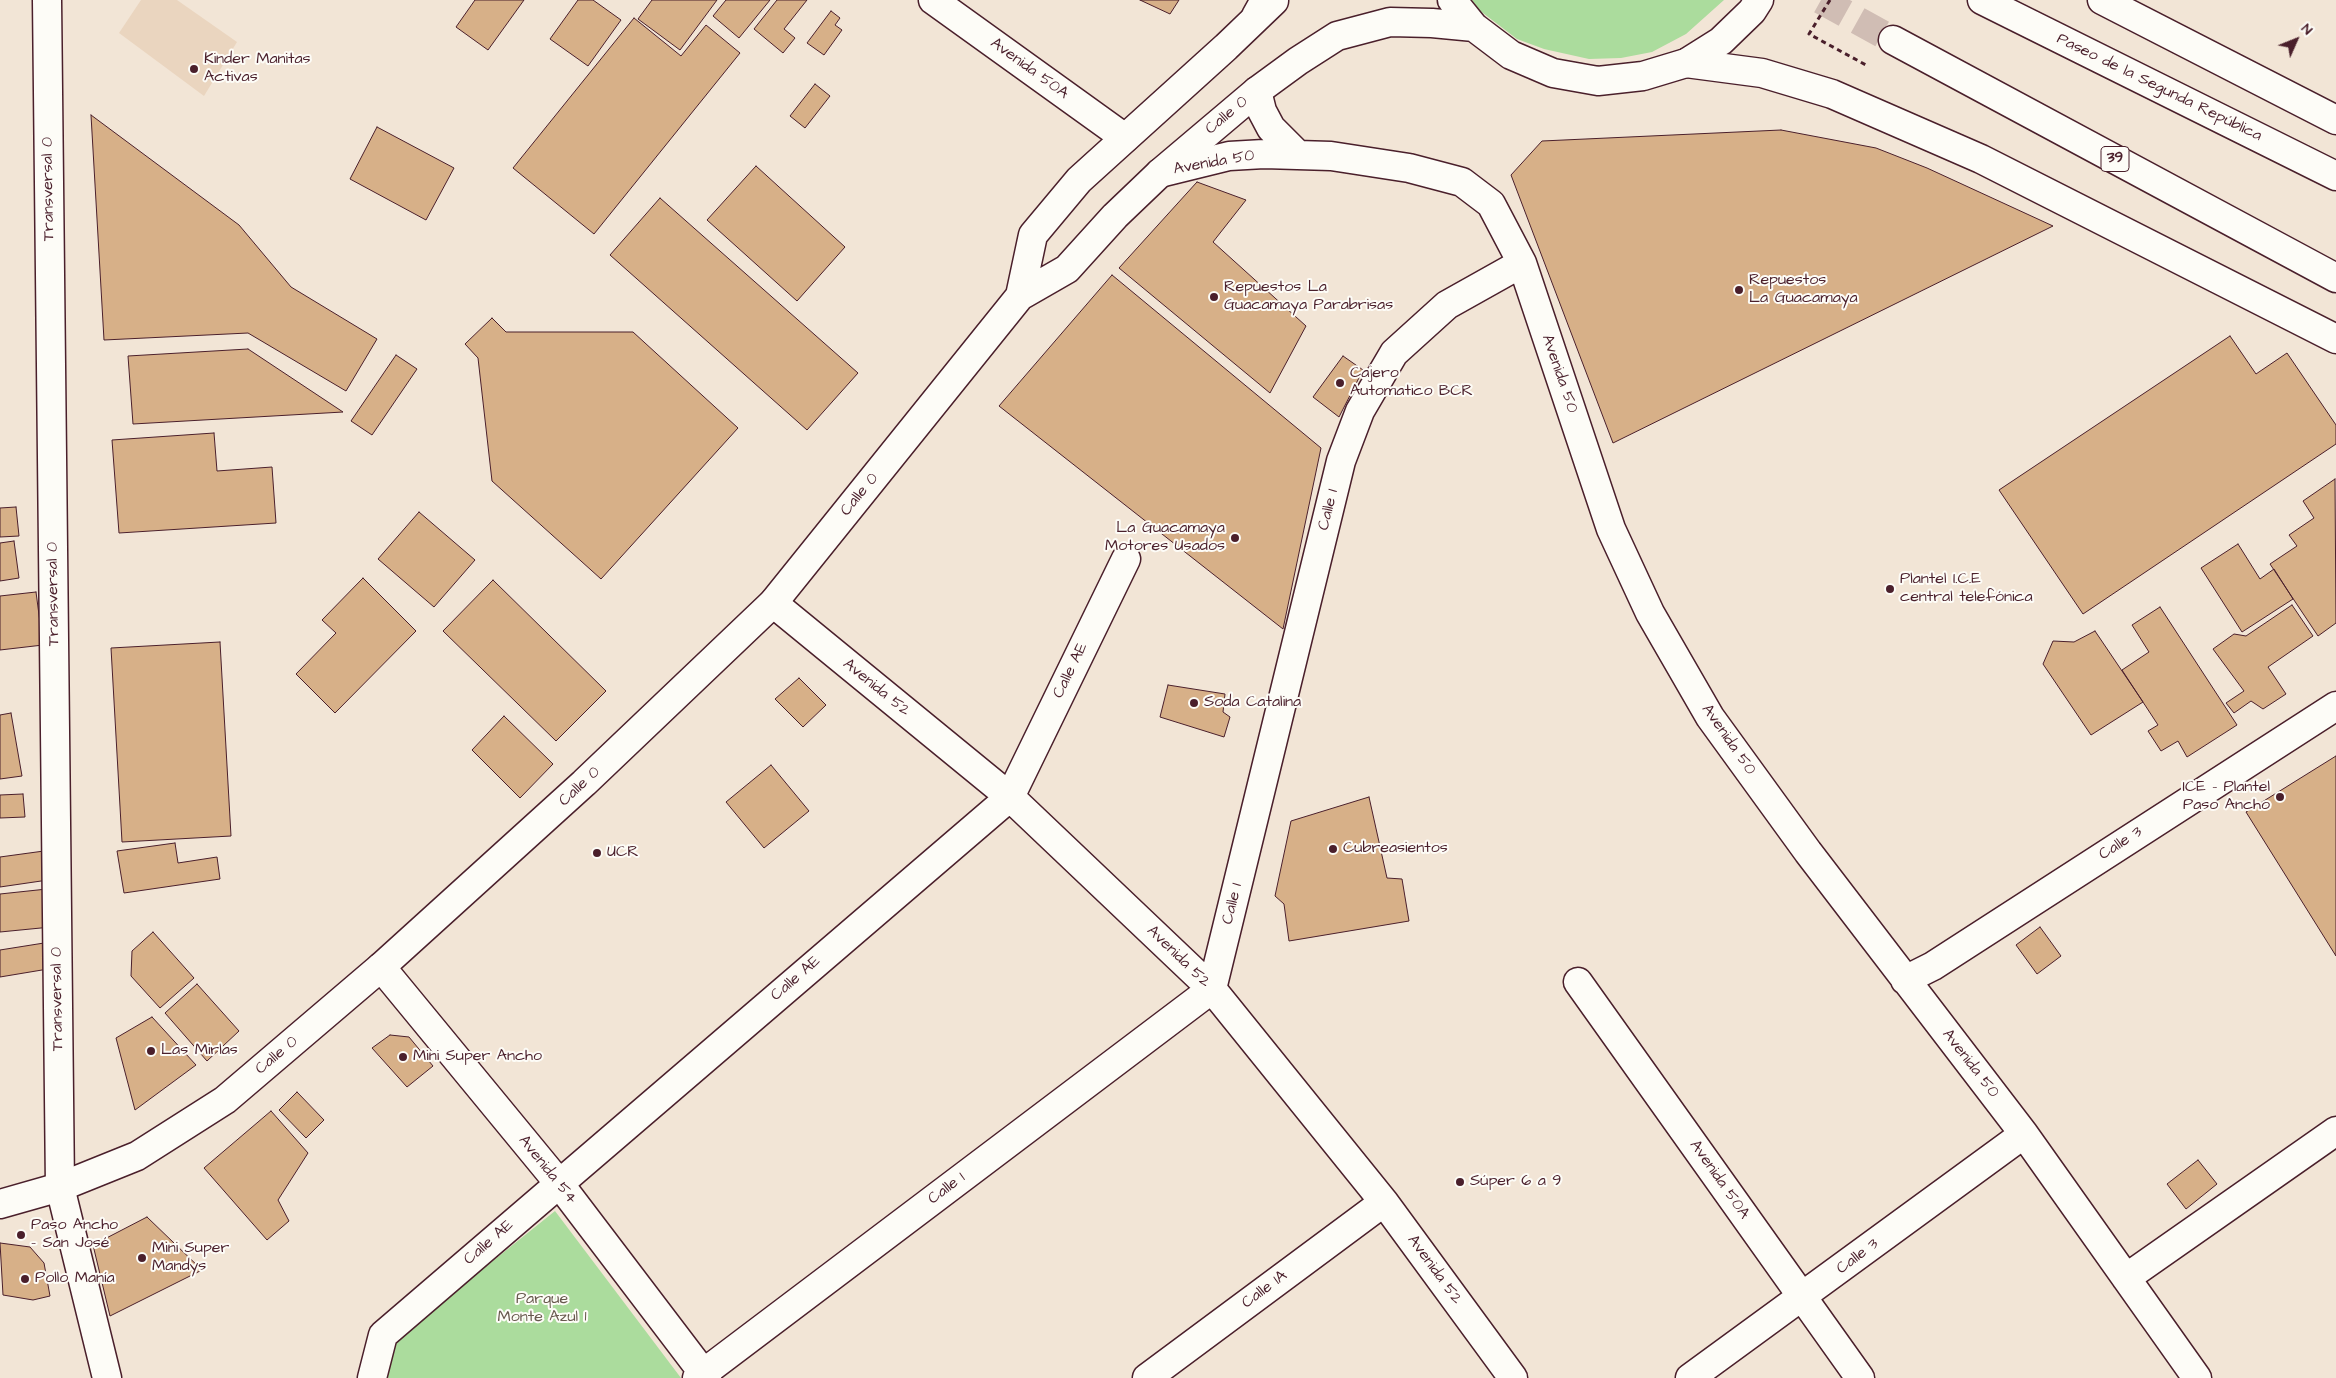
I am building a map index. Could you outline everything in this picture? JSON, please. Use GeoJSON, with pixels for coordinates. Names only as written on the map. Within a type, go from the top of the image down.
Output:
{"type":"FeatureCollection","features":[{"type":"Feature","properties":{"kind":"main road","name":"Transversal 0"},"geometry":{"type":"LineString","coordinates":[[47,0],[60,1187],[107,1378]]}},
{"type":"Feature","properties":{"kind":"main road","name":"Avenida 50A"},"geometry":{"type":"LineString","coordinates":[[933,0],[1125,138]]}},
{"type":"Feature","properties":{"kind":"main road"},"geometry":{"type":"LineString","coordinates":[[1452,0],[1474,27],[1511,55],[1553,73],[1598,80],[1643,76],[1686,63],[1722,41],[1752,11],[1759,0]]}},
{"type":"Feature","properties":{"kind":"main road","name":"Paseo de la Segunda República"},"geometry":{"type":"LineString","coordinates":[[1982,0],[2336,176]]}},
{"type":"Feature","properties":{"kind":"main road"},"geometry":{"type":"LineString","coordinates":[[2102,0],[2336,120]]}},
{"type":"Feature","properties":{"kind":"main road","name":"Calle 0"},"geometry":{"type":"LineString","coordinates":[[1020,296],[1033,235],[1079,180],[1226,47],[1265,5]]}},
{"type":"Feature","properties":{"kind":"main road","name":"Calle 0"},"geometry":{"type":"LineString","coordinates":[[0,1204],[60,1187],[137,1156],[225,1100],[381,967],[584,783],[773,603],[1020,296],[1067,269],[1115,216],[1160,173],[1257,91],[1298,60],[1337,36],[1390,22],[1432,22],[1474,27]]}},
{"type":"Feature","properties":{"kind":"main road","name":"39"},"geometry":{"type":"LineString","coordinates":[[1893,40],[2336,278]]}},
{"type":"Feature","properties":{"kind":"main road"},"geometry":{"type":"LineString","coordinates":[[1686,63],[1762,73],[1832,94],[1981,159],[2336,339]]}},
{"type":"Feature","properties":{"kind":"main road"},"geometry":{"type":"LineString","coordinates":[[1257,91],[1262,111],[1271,128],[1298,155]]}},
{"type":"Feature","properties":{"kind":"main road","name":"Avenida 50"},"geometry":{"type":"LineString","coordinates":[[1160,173],[1229,156],[1331,156],[1409,168],[1462,182],[1491,204],[1522,263],[1611,529],[1650,613],[1710,717],[1808,852],[2024,1134],[2197,1378]]}},
{"type":"Feature","properties":{"kind":"main road","name":"Calle 1"},"geometry":{"type":"LineString","coordinates":[[702,1376],[1212,989],[1341,462],[1360,411],[1394,353],[1420,329],[1447,305],[1522,263]]}},
{"type":"Feature","properties":{"kind":"main road","name":"Calle AE"},"geometry":{"type":"LineString","coordinates":[[372,1378],[383,1335],[558,1182],[1010,796],[1126,559]]}},
{"type":"Feature","properties":{"kind":"main road","name":"Avenida 52"},"geometry":{"type":"LineString","coordinates":[[773,603],[1010,796],[1212,989],[1384,1202],[1513,1378]]}},
{"type":"Feature","properties":{"kind":"main road","name":"Calle 3"},"geometry":{"type":"LineString","coordinates":[[1905,980],[1933,966],[2336,706]]}},
{"type":"Feature","properties":{"kind":"main road","name":"Avenida 54"},"geometry":{"type":"LineString","coordinates":[[381,967],[558,1182],[702,1376]]}},
{"type":"Feature","properties":{"kind":"main road","name":"Avenida 50A"},"geometry":{"type":"LineString","coordinates":[[1578,982],[1860,1378]]}},
{"type":"Feature","properties":{"kind":"main road"},"geometry":{"type":"LineString","coordinates":[[2126,1278],[2336,1131]]}},
{"type":"Feature","properties":{"kind":"main road","name":"Calle 3"},"geometry":{"type":"LineString","coordinates":[[1690,1378],[2024,1134]]}},
{"type":"Feature","properties":{"kind":"main road","name":"Calle 1A"},"geometry":{"type":"LineString","coordinates":[[1147,1378],[1384,1202]]}},
{"type":"Feature","properties":{"kind":"shaded area","name":"Kinder Manitas Activas"},"geometry":{"type":"Polygon","coordinates":[[[141,0],[177,0],[237,42],[204,96],[119,33],[141,0]]]}},
{"type":"Feature","properties":{"kind":"green space"},"geometry":{"type":"Polygon","coordinates":[[[1472,0],[1724,0],[1686,34],[1652,52],[1621,58],[1589,59],[1544,49],[1517,39],[1479,10],[1472,0]]]}},
{"type":"Feature","properties":{"kind":"green space","name":"Parque Monte Azul 1"},"geometry":{"type":"Polygon","coordinates":[[[555,1211],[681,1378],[388,1378],[388,1353],[402,1334],[555,1211]]]}},
{"type":"Feature","properties":{"kind":"building"},"geometry":{"type":"Polygon","coordinates":[[[475,0],[524,0],[488,50],[456,27],[475,0]]]}},
{"type":"Feature","properties":{"kind":"building"},"geometry":{"type":"Polygon","coordinates":[[[578,0],[593,0],[621,20],[588,66],[550,39],[578,0]]]}},
{"type":"Feature","properties":{"kind":"building"},"geometry":{"type":"Polygon","coordinates":[[[652,0],[717,0],[680,50],[638,19],[652,0]]]}},
{"type":"Feature","properties":{"kind":"building"},"geometry":{"type":"Polygon","coordinates":[[[726,0],[770,0],[739,38],[713,16],[726,0]]]}},
{"type":"Feature","properties":{"kind":"building"},"geometry":{"type":"Polygon","coordinates":[[[777,0],[807,0],[784,29],[795,38],[783,53],[754,29],[777,0]]]}},
{"type":"Feature","properties":{"kind":"building"},"geometry":{"type":"Polygon","coordinates":[[[1140,0],[1179,0],[1170,14],[1140,0]]]}},
{"type":"Feature","properties":{"kind":"building"},"geometry":{"type":"Polygon","coordinates":[[[831,11],[840,18],[835,25],[842,30],[824,55],[807,43],[831,11]]]}},
{"type":"Feature","properties":{"kind":"building"},"geometry":{"type":"Polygon","coordinates":[[[634,18],[681,56],[706,25],[740,53],[594,234],[513,168],[634,18]]]}},
{"type":"Feature","properties":{"kind":"building"},"geometry":{"type":"Polygon","coordinates":[[[815,84],[830,96],[805,128],[790,116],[815,84]]]}},
{"type":"Feature","properties":{"kind":"building"},"geometry":{"type":"Polygon","coordinates":[[[91,115],[239,225],[291,287],[377,339],[346,391],[248,333],[104,340],[91,115]]]}},
{"type":"Feature","properties":{"kind":"building"},"geometry":{"type":"Polygon","coordinates":[[[377,127],[454,168],[426,220],[350,179],[377,127]]]}},
{"type":"Feature","properties":{"kind":"building","name":"Repuestos La Guacamaya"},"geometry":{"type":"Polygon","coordinates":[[[1781,130],[1876,148],[1927,168],[2053,226],[1613,443],[1511,175],[1542,141],[1781,130]]]}},
{"type":"Feature","properties":{"kind":"building"},"geometry":{"type":"Polygon","coordinates":[[[756,166],[845,247],[797,301],[707,220],[756,166]]]}},
{"type":"Feature","properties":{"kind":"building","name":"Repuestos La Guacamaya Parabrisas"},"geometry":{"type":"Polygon","coordinates":[[[1197,182],[1246,200],[1213,242],[1306,326],[1270,393],[1119,268],[1197,182]]]}},
{"type":"Feature","properties":{"kind":"building"},"geometry":{"type":"Polygon","coordinates":[[[660,198],[858,373],[807,430],[610,255],[660,198]]]}},
{"type":"Feature","properties":{"kind":"building","name":"La Guacamaya Motores Usados"},"geometry":{"type":"Polygon","coordinates":[[[1112,275],[1321,448],[1283,629],[999,406],[1112,275]]]}},
{"type":"Feature","properties":{"kind":"building"},"geometry":{"type":"Polygon","coordinates":[[[492,318],[506,332],[633,332],[738,428],[601,579],[492,481],[478,358],[465,344],[492,318]]]}},
{"type":"Feature","properties":{"kind":"building"},"geometry":{"type":"Polygon","coordinates":[[[2230,336],[2256,374],[2287,353],[2336,425],[2336,444],[2083,614],[1999,490],[2230,336]]]}},
{"type":"Feature","properties":{"kind":"building"},"geometry":{"type":"Polygon","coordinates":[[[248,349],[343,412],[133,424],[128,356],[248,349]]]}},
{"type":"Feature","properties":{"kind":"building"},"geometry":{"type":"Polygon","coordinates":[[[396,355],[417,369],[372,435],[351,421],[396,355]]]}},
{"type":"Feature","properties":{"kind":"building","name":"Cajero Automatico BCR"},"geometry":{"type":"Polygon","coordinates":[[[1343,356],[1363,370],[1339,417],[1313,397],[1343,356]]]}},
{"type":"Feature","properties":{"kind":"building"},"geometry":{"type":"Polygon","coordinates":[[[214,433],[217,471],[272,467],[276,523],[119,533],[112,440],[214,433]]]}},
{"type":"Feature","properties":{"kind":"building"},"geometry":{"type":"Polygon","coordinates":[[[2335,479],[2336,623],[2318,636],[2270,564],[2297,546],[2289,535],[2314,518],[2303,501],[2335,479]]]}},
{"type":"Feature","properties":{"kind":"building"},"geometry":{"type":"Polygon","coordinates":[[[16,507],[19,536],[0,537],[0,508],[16,507]]]}},
{"type":"Feature","properties":{"kind":"building"},"geometry":{"type":"Polygon","coordinates":[[[419,512],[475,560],[434,607],[378,559],[419,512]]]}},
{"type":"Feature","properties":{"kind":"building"},"geometry":{"type":"Polygon","coordinates":[[[14,541],[19,578],[0,581],[0,543],[14,541]]]}},
{"type":"Feature","properties":{"kind":"building"},"geometry":{"type":"Polygon","coordinates":[[[2238,544],[2260,579],[2274,569],[2293,599],[2242,632],[2201,568],[2238,544]]]}},
{"type":"Feature","properties":{"kind":"building"},"geometry":{"type":"Polygon","coordinates":[[[363,578],[416,631],[335,713],[296,674],[336,633],[322,620],[363,578]]]}},
{"type":"Feature","properties":{"kind":"building"},"geometry":{"type":"Polygon","coordinates":[[[493,580],[606,691],[556,741],[443,631],[493,580]]]}},
{"type":"Feature","properties":{"kind":"building"},"geometry":{"type":"Polygon","coordinates":[[[36,592],[43,645],[0,650],[0,596],[36,592]]]}},
{"type":"Feature","properties":{"kind":"building"},"geometry":{"type":"Polygon","coordinates":[[[2292,605],[2313,636],[2268,667],[2286,694],[2263,709],[2251,701],[2234,713],[2226,703],[2244,691],[2213,649],[2234,634],[2246,636],[2292,605]]]}},
{"type":"Feature","properties":{"kind":"building"},"geometry":{"type":"Polygon","coordinates":[[[2160,607],[2237,725],[2187,757],[2178,741],[2161,751],[2148,731],[2158,725],[2122,670],[2149,652],[2132,625],[2160,607]]]}},
{"type":"Feature","properties":{"kind":"building"},"geometry":{"type":"Polygon","coordinates":[[[2095,631],[2143,702],[2091,735],[2043,664],[2053,641],[2074,642],[2095,631]]]}},
{"type":"Feature","properties":{"kind":"building"},"geometry":{"type":"Polygon","coordinates":[[[220,642],[231,836],[122,842],[111,648],[220,642]]]}},
{"type":"Feature","properties":{"kind":"building"},"geometry":{"type":"Polygon","coordinates":[[[799,678],[826,705],[803,727],[775,699],[799,678]]]}},
{"type":"Feature","properties":{"kind":"building","name":"Soda Catalina"},"geometry":{"type":"Polygon","coordinates":[[[1168,685],[1225,694],[1223,712],[1230,717],[1224,737],[1160,717],[1168,685]]]}},
{"type":"Feature","properties":{"kind":"building"},"geometry":{"type":"Polygon","coordinates":[[[11,713],[22,776],[0,779],[0,715],[11,713]]]}},
{"type":"Feature","properties":{"kind":"building"},"geometry":{"type":"Polygon","coordinates":[[[504,716],[553,764],[520,798],[472,750],[504,716]]]}},
{"type":"Feature","properties":{"kind":"building"},"geometry":{"type":"Polygon","coordinates":[[[2336,756],[2336,956],[2246,812],[2336,756]]]}},
{"type":"Feature","properties":{"kind":"building"},"geometry":{"type":"Polygon","coordinates":[[[771,765],[809,811],[764,848],[726,802],[771,765]]]}},
{"type":"Feature","properties":{"kind":"building"},"geometry":{"type":"Polygon","coordinates":[[[23,794],[25,817],[0,818],[0,795],[23,794]]]}},
{"type":"Feature","properties":{"kind":"building","name":"Cubreasientos"},"geometry":{"type":"Polygon","coordinates":[[[1369,797],[1387,878],[1402,879],[1409,921],[1289,941],[1284,904],[1275,896],[1291,821],[1369,797]]]}},
{"type":"Feature","properties":{"kind":"building"},"geometry":{"type":"Polygon","coordinates":[[[175,843],[178,863],[217,857],[220,879],[124,893],[117,851],[175,843]]]}},
{"type":"Feature","properties":{"kind":"building"},"geometry":{"type":"Polygon","coordinates":[[[44,851],[48,880],[0,887],[0,857],[44,851]]]}},
{"type":"Feature","properties":{"kind":"building"},"geometry":{"type":"Polygon","coordinates":[[[47,889],[51,927],[0,932],[0,894],[47,889]]]}},
{"type":"Feature","properties":{"kind":"building"},"geometry":{"type":"Polygon","coordinates":[[[2040,927],[2061,956],[2037,974],[2016,945],[2040,927]]]}},
{"type":"Feature","properties":{"kind":"building"},"geometry":{"type":"Polygon","coordinates":[[[153,932],[194,978],[160,1008],[131,976],[132,951],[153,932]]]}},
{"type":"Feature","properties":{"kind":"building"},"geometry":{"type":"Polygon","coordinates":[[[44,943],[48,969],[0,977],[0,950],[44,943]]]}},
{"type":"Feature","properties":{"kind":"building"},"geometry":{"type":"Polygon","coordinates":[[[197,984],[239,1031],[207,1061],[165,1013],[197,984]]]}},
{"type":"Feature","properties":{"kind":"building","name":"Las Mirlas"},"geometry":{"type":"Polygon","coordinates":[[[152,1017],[196,1065],[135,1110],[116,1038],[152,1017]]]}},
{"type":"Feature","properties":{"kind":"building","name":"Mini Super Ancho"},"geometry":{"type":"Polygon","coordinates":[[[390,1035],[409,1037],[433,1066],[407,1087],[372,1048],[390,1035]]]}},
{"type":"Feature","properties":{"kind":"building"},"geometry":{"type":"Polygon","coordinates":[[[297,1092],[324,1120],[306,1138],[279,1110],[297,1092]]]}},
{"type":"Feature","properties":{"kind":"building"},"geometry":{"type":"Polygon","coordinates":[[[271,1111],[308,1153],[278,1200],[289,1221],[267,1240],[204,1168],[271,1111]]]}},
{"type":"Feature","properties":{"kind":"building"},"geometry":{"type":"Polygon","coordinates":[[[2198,1160],[2217,1184],[2186,1209],[2167,1184],[2198,1160]]]}},
{"type":"Feature","properties":{"kind":"building","name":"Mini Super Mandys"},"geometry":{"type":"Polygon","coordinates":[[[147,1217],[202,1270],[110,1316],[93,1245],[147,1217]]]}},
{"type":"Feature","properties":{"kind":"building","name":"Pollo Manía"},"geometry":{"type":"Polygon","coordinates":[[[0,1243],[30,1247],[44,1263],[50,1296],[33,1300],[3,1295],[0,1243]]]}},
{"type":"Feature","properties":{"kind":"tunnel"},"geometry":{"type":"LineString","coordinates":[[1821,0],[1893,40]]}},
{"type":"Feature","properties":{"kind":"place","name":"Kinder Manitas Activas"},"geometry":{"type":"Point","coordinates":[194,69]}},
{"type":"Feature","properties":{"kind":"place","name":"Repuestos La Guacamaya"},"geometry":{"type":"Point","coordinates":[1739,290]}},
{"type":"Feature","properties":{"kind":"place","name":"Repuestos La Guacamaya Parabrisas"},"geometry":{"type":"Point","coordinates":[1214,297]}},
{"type":"Feature","properties":{"kind":"place","name":"Cajero Automatico BCR"},"geometry":{"type":"Point","coordinates":[1340,383]}},
{"type":"Feature","properties":{"kind":"place","name":"La Guacamaya Motores Usados"},"geometry":{"type":"Point","coordinates":[1235,538]}},
{"type":"Feature","properties":{"kind":"place","name":"Plantel I.C.E central telefónica"},"geometry":{"type":"Point","coordinates":[1890,589]}},
{"type":"Feature","properties":{"kind":"place","name":"Soda Catalina"},"geometry":{"type":"Point","coordinates":[1194,703]}},
{"type":"Feature","properties":{"kind":"place","name":"ICE - Plantel Paso Ancho"},"geometry":{"type":"Point","coordinates":[2280,797]}},
{"type":"Feature","properties":{"kind":"place","name":"Cubreasientos"},"geometry":{"type":"Point","coordinates":[1333,849]}},
{"type":"Feature","properties":{"kind":"place","name":"UCR"},"geometry":{"type":"Point","coordinates":[597,853]}},
{"type":"Feature","properties":{"kind":"place","name":"Las Mirlas"},"geometry":{"type":"Point","coordinates":[151,1051]}},
{"type":"Feature","properties":{"kind":"place","name":"Mini Super Ancho"},"geometry":{"type":"Point","coordinates":[403,1057]}},
{"type":"Feature","properties":{"kind":"place","name":"Súper 6 a 9"},"geometry":{"type":"Point","coordinates":[1460,1182]}},
{"type":"Feature","properties":{"kind":"place","name":"Paso Ancho - San José"},"geometry":{"type":"Point","coordinates":[21,1235]}},
{"type":"Feature","properties":{"kind":"place","name":"Mini Super Mandys"},"geometry":{"type":"Point","coordinates":[142,1258]}},
{"type":"Feature","properties":{"kind":"place","name":"Pollo Manía"},"geometry":{"type":"Point","coordinates":[25,1279]}}]}
